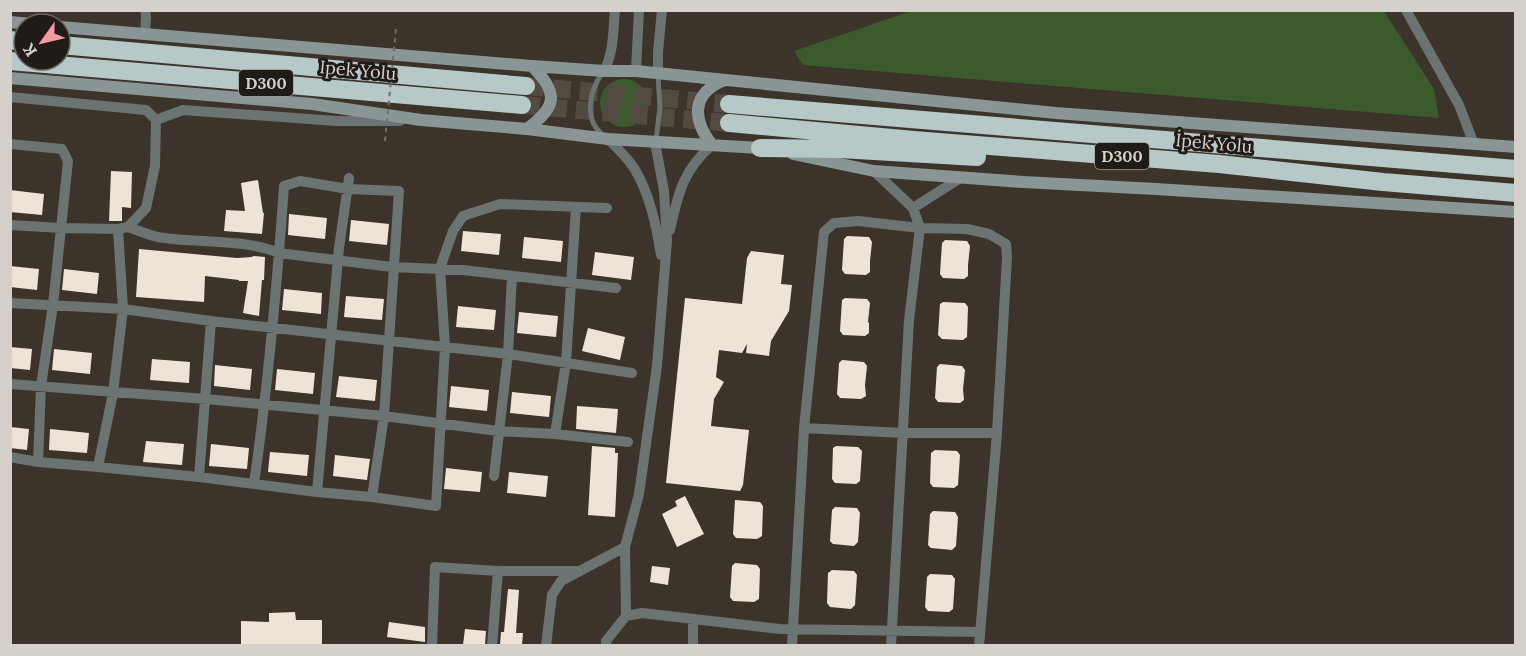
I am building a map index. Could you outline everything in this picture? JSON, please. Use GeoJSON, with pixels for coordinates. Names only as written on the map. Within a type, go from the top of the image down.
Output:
{"type":"FeatureCollection","features":[{"type":"Feature","properties":{"kind":"highway","name":"Ipek Yolu"},"geometry":{"type":"LineString","coordinates":[[72,46],[526,86]]}},
{"type":"Feature","properties":{"kind":"highway","name":"Ipek Yolu"},"geometry":{"type":"LineString","coordinates":[[10,61],[522,105]]}},
{"type":"Feature","properties":{"kind":"highway","name":"İpek Yolu"},"geometry":{"type":"LineString","coordinates":[[729,104],[1515,169]]}},
{"type":"Feature","properties":{"kind":"highway","name":"İpek Yolu"},"geometry":{"type":"LineString","coordinates":[[729,123],[1219,164],[1383,182],[1515,193]]}},
{"type":"Feature","properties":{"kind":"highway"},"geometry":{"type":"LineString","coordinates":[[760,148],[852,150],[1383,182]]}},
{"type":"Feature","properties":{"kind":"street"},"geometry":{"type":"LineString","coordinates":[[145,10],[145,35]]}},
{"type":"Feature","properties":{"kind":"street"},"geometry":{"type":"LineString","coordinates":[[604,71],[612,51],[615,10]]}},
{"type":"Feature","properties":{"kind":"street"},"geometry":{"type":"LineString","coordinates":[[636,71],[639,10]]}},
{"type":"Feature","properties":{"kind":"street"},"geometry":{"type":"LineString","coordinates":[[658,74],[662,10]]}},
{"type":"Feature","properties":{"kind":"street"},"geometry":{"type":"LineString","coordinates":[[1406,10],[1459,105],[1474,144]]}},
{"type":"Feature","properties":{"kind":"street"},"geometry":{"type":"LineString","coordinates":[[72,28],[532,66],[636,71],[1056,113],[1515,147]]}},
{"type":"Feature","properties":{"kind":"street"},"geometry":{"type":"LineString","coordinates":[[527,129],[549,110],[551,98],[549,86],[543,76],[532,66]]}},
{"type":"Feature","properties":{"kind":"street"},"geometry":{"type":"LineString","coordinates":[[10,78],[312,104],[421,120],[608,139],[760,148],[874,171],[1515,212]]}},
{"type":"Feature","properties":{"kind":"street"},"geometry":{"type":"LineString","coordinates":[[712,145],[701,128],[697,110],[707,90],[726,79]]}},
{"type":"Feature","properties":{"kind":"street"},"geometry":{"type":"LineString","coordinates":[[10,97],[146,110],[156,120],[155,166],[146,208],[123,228],[123,309],[113,393],[98,467]]}},
{"type":"Feature","properties":{"kind":"street"},"geometry":{"type":"LineString","coordinates":[[156,120],[183,110],[337,121],[421,120]]}},
{"type":"Feature","properties":{"kind":"street"},"geometry":{"type":"LineString","coordinates":[[608,139],[624,156],[641,182],[657,229],[664,270]]}},
{"type":"Feature","properties":{"kind":"street"},"geometry":{"type":"LineString","coordinates":[[655,142],[664,191],[667,242]]}},
{"type":"Feature","properties":{"kind":"street"},"geometry":{"type":"LineString","coordinates":[[10,144],[62,149],[68,161],[53,305],[41,386],[38,462]]}},
{"type":"Feature","properties":{"kind":"street"},"geometry":{"type":"LineString","coordinates":[[606,645],[626,616],[626,548],[639,494],[657,366],[667,242],[684,181],[701,154],[712,145]]}},
{"type":"Feature","properties":{"kind":"street"},"geometry":{"type":"LineString","coordinates":[[874,171],[913,208],[920,228],[909,320],[891,645]]}},
{"type":"Feature","properties":{"kind":"street"},"geometry":{"type":"LineString","coordinates":[[913,208],[962,177]]}},
{"type":"Feature","properties":{"kind":"street"},"geometry":{"type":"LineString","coordinates":[[317,492],[330,334],[350,178]]}},
{"type":"Feature","properties":{"kind":"street"},"geometry":{"type":"LineString","coordinates":[[254,484],[265,405],[285,186],[300,181],[348,189],[399,191],[384,416],[372,496]]}},
{"type":"Feature","properties":{"kind":"street"},"geometry":{"type":"LineString","coordinates":[[10,457],[38,462],[372,496],[436,506],[445,346],[440,268],[453,231],[463,216],[500,204],[607,208]]}},
{"type":"Feature","properties":{"kind":"street"},"geometry":{"type":"LineString","coordinates":[[555,434],[566,362],[576,207]]}},
{"type":"Feature","properties":{"kind":"street"},"geometry":{"type":"LineString","coordinates":[[792,645],[804,428],[824,232],[834,224],[858,221],[920,228],[967,229],[989,234],[1006,243],[997,433],[979,645]]}},
{"type":"Feature","properties":{"kind":"street"},"geometry":{"type":"LineString","coordinates":[[10,225],[123,228],[161,238],[239,244],[272,250],[279,254],[393,267],[440,268],[616,288]]}},
{"type":"Feature","properties":{"kind":"street"},"geometry":{"type":"LineString","coordinates":[[494,476],[508,354],[513,276]]}},
{"type":"Feature","properties":{"kind":"street"},"geometry":{"type":"LineString","coordinates":[[10,303],[123,309],[211,321],[445,346],[632,373]]}},
{"type":"Feature","properties":{"kind":"street"},"geometry":{"type":"LineString","coordinates":[[199,477],[211,321]]}},
{"type":"Feature","properties":{"kind":"street"},"geometry":{"type":"LineString","coordinates":[[10,384],[206,399],[384,416],[498,431],[555,434],[628,442]]}},
{"type":"Feature","properties":{"kind":"street"},"geometry":{"type":"LineString","coordinates":[[804,428],[903,433],[997,433]]}},
{"type":"Feature","properties":{"kind":"street"},"geometry":{"type":"LineString","coordinates":[[546,645],[552,595],[561,581],[626,548]]}},
{"type":"Feature","properties":{"kind":"street"},"geometry":{"type":"LineString","coordinates":[[432,645],[435,567],[498,571],[580,571]]}},
{"type":"Feature","properties":{"kind":"street"},"geometry":{"type":"LineString","coordinates":[[492,645],[498,571]]}},
{"type":"Feature","properties":{"kind":"street"},"geometry":{"type":"LineString","coordinates":[[626,616],[642,613],[780,629],[980,632]]}},
{"type":"Feature","properties":{"kind":"street"},"geometry":{"type":"LineString","coordinates":[[693,619],[693,645]]}},
{"type":"Feature","properties":{"kind":"lane"},"geometry":{"type":"LineString","coordinates":[[604,71],[594,87],[591,98],[591,115],[599,132],[608,139]]}},
{"type":"Feature","properties":{"kind":"lane"},"geometry":{"type":"LineString","coordinates":[[655,142],[660,108],[658,74]]}},
{"type":"Feature","properties":{"kind":"path"},"geometry":{"type":"LineString","coordinates":[[385,141],[396,29]]}},
{"type":"Feature","properties":{"kind":"green space"},"geometry":{"type":"Polygon","coordinates":[[[911,11],[1384,11],[1434,89],[1439,118],[803,65],[794,51],[911,11]]]}},
{"type":"Feature","properties":{"kind":"green space"},"geometry":{"type":"Polygon","coordinates":[[[624,79],[641,86],[648,103],[641,120],[624,127],[607,120],[600,103],[607,86],[624,79]]]}},
{"type":"Feature","properties":{"kind":"building"},"geometry":{"type":"Polygon","coordinates":[[[111,171],[132,172],[131,208],[122,207],[122,221],[109,221],[111,171]]]}},
{"type":"Feature","properties":{"kind":"building"},"geometry":{"type":"Polygon","coordinates":[[[258,180],[264,213],[262,234],[224,231],[226,210],[245,211],[241,183],[258,180]]]}},
{"type":"Feature","properties":{"kind":"building"},"geometry":{"type":"Polygon","coordinates":[[[10,190],[44,194],[42,215],[10,212],[10,190]]]}},
{"type":"Feature","properties":{"kind":"building"},"geometry":{"type":"Polygon","coordinates":[[[289,214],[327,218],[325,239],[288,235],[289,214]]]}},
{"type":"Feature","properties":{"kind":"building"},"geometry":{"type":"Polygon","coordinates":[[[351,220],[389,224],[387,245],[349,241],[351,220]]]}},
{"type":"Feature","properties":{"kind":"building"},"geometry":{"type":"Polygon","coordinates":[[[463,231],[501,234],[499,255],[461,251],[463,231]]]}},
{"type":"Feature","properties":{"kind":"building"},"geometry":{"type":"Polygon","coordinates":[[[847,236],[869,237],[872,242],[870,272],[866,275],[845,274],[842,270],[844,239],[847,236]]]}},
{"type":"Feature","properties":{"kind":"building"},"geometry":{"type":"Polygon","coordinates":[[[524,237],[563,241],[561,262],[522,258],[524,237]]]}},
{"type":"Feature","properties":{"kind":"building"},"geometry":{"type":"Polygon","coordinates":[[[945,240],[967,241],[970,246],[968,276],[964,279],[943,278],[940,274],[942,243],[945,240]]]}},
{"type":"Feature","properties":{"kind":"building"},"geometry":{"type":"Polygon","coordinates":[[[139,249],[237,258],[265,257],[259,316],[243,313],[248,281],[205,276],[204,302],[136,297],[139,249]]]}},
{"type":"Feature","properties":{"kind":"building"},"geometry":{"type":"Polygon","coordinates":[[[751,251],[784,255],[781,284],[792,285],[789,311],[771,341],[769,356],[746,353],[747,344],[742,353],[719,350],[716,377],[724,382],[714,399],[711,426],[749,430],[743,485],[740,491],[666,483],[685,298],[742,304],[747,258],[751,251]]]}},
{"type":"Feature","properties":{"kind":"building"},"geometry":{"type":"Polygon","coordinates":[[[595,252],[634,257],[631,280],[592,275],[595,252]]]}},
{"type":"Feature","properties":{"kind":"building"},"geometry":{"type":"Polygon","coordinates":[[[10,266],[39,269],[37,290],[10,287],[10,266]]]}},
{"type":"Feature","properties":{"kind":"building"},"geometry":{"type":"Polygon","coordinates":[[[64,269],[99,273],[97,294],[62,290],[64,269]]]}},
{"type":"Feature","properties":{"kind":"building"},"geometry":{"type":"Polygon","coordinates":[[[284,289],[322,293],[321,314],[282,310],[284,289]]]}},
{"type":"Feature","properties":{"kind":"building"},"geometry":{"type":"Polygon","coordinates":[[[346,296],[384,299],[382,320],[344,317],[346,296]]]}},
{"type":"Feature","properties":{"kind":"building"},"geometry":{"type":"Polygon","coordinates":[[[845,298],[867,299],[870,303],[869,333],[865,336],[843,335],[840,331],[842,300],[845,298]]]}},
{"type":"Feature","properties":{"kind":"building"},"geometry":{"type":"Polygon","coordinates":[[[943,302],[965,303],[968,307],[967,337],[963,340],[942,339],[938,335],[940,304],[943,302]]]}},
{"type":"Feature","properties":{"kind":"building"},"geometry":{"type":"Polygon","coordinates":[[[458,306],[496,310],[494,330],[456,327],[458,306]]]}},
{"type":"Feature","properties":{"kind":"building"},"geometry":{"type":"Polygon","coordinates":[[[519,312],[558,316],[556,337],[517,333],[519,312]]]}},
{"type":"Feature","properties":{"kind":"building"},"geometry":{"type":"Polygon","coordinates":[[[588,328],[625,337],[620,360],[582,351],[588,328]]]}},
{"type":"Feature","properties":{"kind":"building"},"geometry":{"type":"Polygon","coordinates":[[[10,347],[32,349],[30,370],[10,368],[10,347]]]}},
{"type":"Feature","properties":{"kind":"building"},"geometry":{"type":"Polygon","coordinates":[[[54,349],[92,353],[90,374],[52,370],[54,349]]]}},
{"type":"Feature","properties":{"kind":"building"},"geometry":{"type":"Polygon","coordinates":[[[152,359],[190,362],[189,383],[150,380],[152,359]]]}},
{"type":"Feature","properties":{"kind":"building"},"geometry":{"type":"Polygon","coordinates":[[[842,360],[864,362],[867,366],[866,396],[861,399],[840,398],[837,394],[839,363],[842,360]]]}},
{"type":"Feature","properties":{"kind":"building"},"geometry":{"type":"Polygon","coordinates":[[[940,364],[962,366],[965,370],[964,400],[960,403],[938,402],[935,398],[937,367],[940,364]]]}},
{"type":"Feature","properties":{"kind":"building"},"geometry":{"type":"Polygon","coordinates":[[[215,365],[252,369],[250,390],[214,386],[215,365]]]}},
{"type":"Feature","properties":{"kind":"building"},"geometry":{"type":"Polygon","coordinates":[[[277,369],[315,373],[313,394],[275,390],[277,369]]]}},
{"type":"Feature","properties":{"kind":"building"},"geometry":{"type":"Polygon","coordinates":[[[339,376],[377,380],[375,401],[336,397],[339,376]]]}},
{"type":"Feature","properties":{"kind":"building"},"geometry":{"type":"Polygon","coordinates":[[[451,386],[489,390],[487,411],[449,407],[451,386]]]}},
{"type":"Feature","properties":{"kind":"building"},"geometry":{"type":"Polygon","coordinates":[[[512,392],[551,396],[549,417],[510,413],[512,392]]]}},
{"type":"Feature","properties":{"kind":"building"},"geometry":{"type":"Polygon","coordinates":[[[577,406],[618,409],[616,433],[576,429],[577,406]]]}},
{"type":"Feature","properties":{"kind":"building"},"geometry":{"type":"Polygon","coordinates":[[[10,427],[29,429],[27,450],[10,448],[10,427]]]}},
{"type":"Feature","properties":{"kind":"building"},"geometry":{"type":"Polygon","coordinates":[[[50,429],[89,433],[87,453],[49,450],[50,429]]]}},
{"type":"Feature","properties":{"kind":"building"},"geometry":{"type":"Polygon","coordinates":[[[146,441],[184,444],[182,465],[143,462],[146,441]]]}},
{"type":"Feature","properties":{"kind":"building"},"geometry":{"type":"Polygon","coordinates":[[[211,444],[249,448],[247,469],[209,466],[211,444]]]}},
{"type":"Feature","properties":{"kind":"building"},"geometry":{"type":"Polygon","coordinates":[[[592,446],[615,448],[615,453],[618,453],[615,517],[588,515],[592,446]]]}},
{"type":"Feature","properties":{"kind":"building"},"geometry":{"type":"Polygon","coordinates":[[[836,446],[858,447],[862,451],[860,481],[856,484],[835,483],[832,479],[833,448],[836,446]]]}},
{"type":"Feature","properties":{"kind":"building"},"geometry":{"type":"Polygon","coordinates":[[[935,450],[957,451],[960,455],[958,485],[954,488],[933,487],[930,483],[931,453],[935,450]]]}},
{"type":"Feature","properties":{"kind":"building"},"geometry":{"type":"Polygon","coordinates":[[[270,452],[309,455],[307,476],[268,472],[270,452]]]}},
{"type":"Feature","properties":{"kind":"building"},"geometry":{"type":"Polygon","coordinates":[[[335,455],[370,459],[367,480],[333,476],[335,455]]]}},
{"type":"Feature","properties":{"kind":"building"},"geometry":{"type":"Polygon","coordinates":[[[446,468],[482,472],[480,492],[444,489],[446,468]]]}},
{"type":"Feature","properties":{"kind":"building"},"geometry":{"type":"Polygon","coordinates":[[[509,472],[548,476],[546,497],[507,493],[509,472]]]}},
{"type":"Feature","properties":{"kind":"building"},"geometry":{"type":"Polygon","coordinates":[[[685,496],[704,534],[677,547],[662,514],[677,506],[675,501],[685,496]]]}},
{"type":"Feature","properties":{"kind":"building"},"geometry":{"type":"Polygon","coordinates":[[[735,500],[760,502],[763,506],[762,536],[757,539],[736,538],[733,534],[735,500]]]}},
{"type":"Feature","properties":{"kind":"building"},"geometry":{"type":"Polygon","coordinates":[[[835,507],[857,508],[860,513],[858,542],[854,546],[833,544],[830,541],[832,510],[835,507]]]}},
{"type":"Feature","properties":{"kind":"building"},"geometry":{"type":"Polygon","coordinates":[[[933,511],[955,512],[958,517],[956,546],[952,550],[931,548],[928,545],[930,514],[933,511]]]}},
{"type":"Feature","properties":{"kind":"building"},"geometry":{"type":"Polygon","coordinates":[[[735,563],[757,565],[760,569],[759,599],[754,602],[733,601],[730,597],[732,566],[735,563]]]}},
{"type":"Feature","properties":{"kind":"building"},"geometry":{"type":"Polygon","coordinates":[[[652,566],[670,568],[668,585],[650,582],[652,566]]]}},
{"type":"Feature","properties":{"kind":"building"},"geometry":{"type":"Polygon","coordinates":[[[832,570],[854,571],[857,575],[855,605],[851,609],[830,607],[827,603],[828,573],[832,570]]]}},
{"type":"Feature","properties":{"kind":"building"},"geometry":{"type":"Polygon","coordinates":[[[930,574],[952,575],[955,579],[953,609],[949,612],[928,611],[925,607],[927,577],[930,574]]]}},
{"type":"Feature","properties":{"kind":"building"},"geometry":{"type":"Polygon","coordinates":[[[508,589],[519,590],[516,633],[523,633],[522,645],[500,645],[501,632],[504,632],[508,589]]]}},
{"type":"Feature","properties":{"kind":"building"},"geometry":{"type":"Polygon","coordinates":[[[295,612],[296,620],[322,620],[322,645],[241,645],[241,621],[269,622],[269,613],[295,612]]]}},
{"type":"Feature","properties":{"kind":"building"},"geometry":{"type":"Polygon","coordinates":[[[389,622],[425,627],[425,642],[387,637],[389,622]]]}},
{"type":"Feature","properties":{"kind":"building"},"geometry":{"type":"Polygon","coordinates":[[[465,629],[486,631],[485,645],[463,645],[465,629]]]}},
{"type":"Feature","properties":{"kind":"tunnel"},"geometry":{"type":"LineString","coordinates":[[526,86],[729,104]]}},
{"type":"Feature","properties":{"kind":"tunnel"},"geometry":{"type":"LineString","coordinates":[[522,105],[729,123]]}}]}
